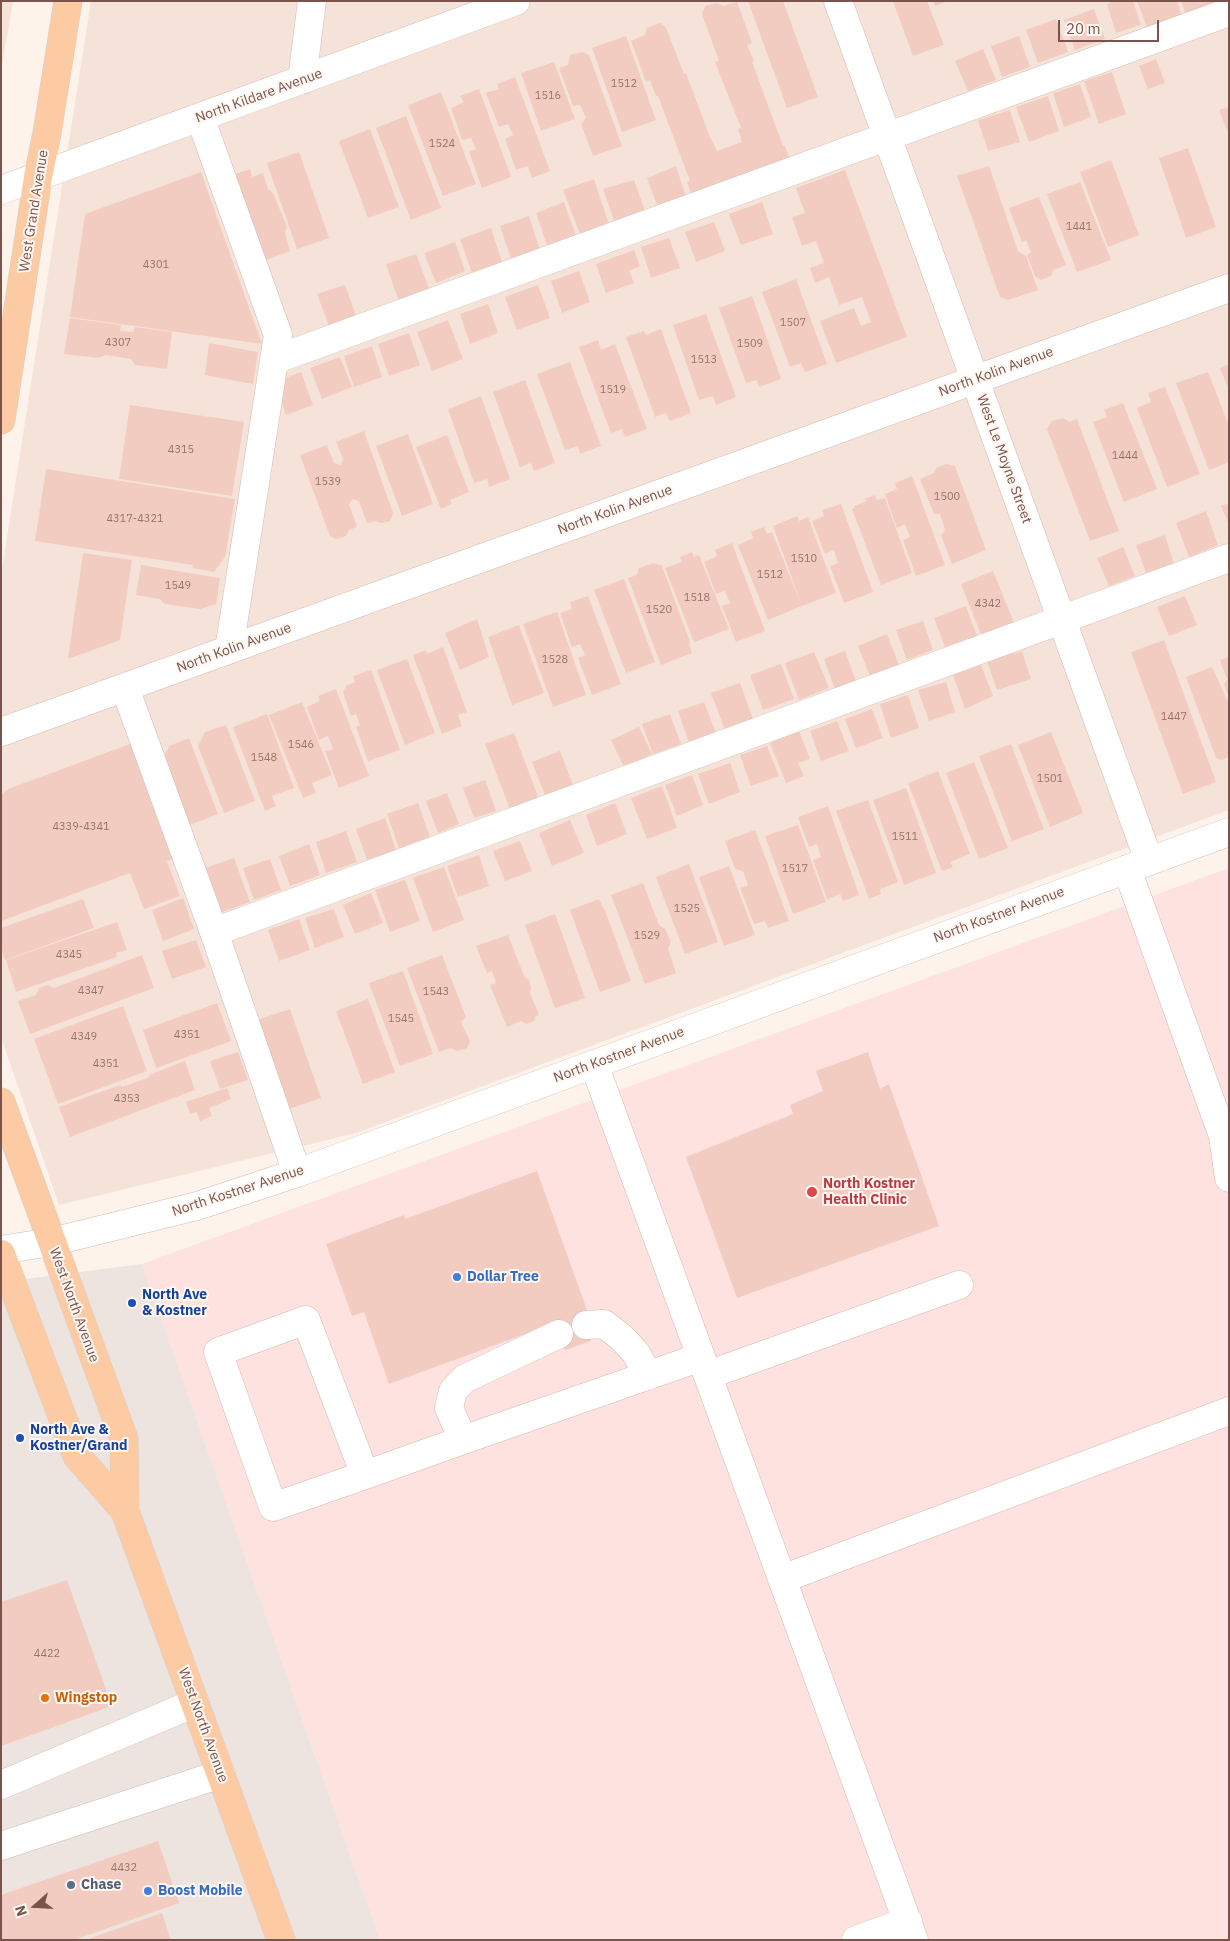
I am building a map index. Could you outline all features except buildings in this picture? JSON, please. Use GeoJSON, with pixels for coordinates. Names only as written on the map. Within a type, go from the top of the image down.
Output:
{"type":"FeatureCollection","features":[{"type":"Feature","properties":{"kind":"main road","name":"West Grand Avenue"},"geometry":{"type":"LineString","coordinates":[[1,420],[38,177],[68,1]]}},
{"type":"Feature","properties":{"kind":"main road","name":"West North Avenue"},"geometry":{"type":"LineString","coordinates":[[1,1102],[124,1439],[125,1511],[281,1940]]}},
{"type":"Feature","properties":{"kind":"main road","name":"West North Avenue"},"geometry":{"type":"LineString","coordinates":[[1,1252],[77,1456],[125,1511]]}},
{"type":"Feature","properties":{"kind":"street"},"geometry":{"type":"LineString","coordinates":[[302,80],[312,1]]}},
{"type":"Feature","properties":{"kind":"street","name":"North Kildare Avenue"},"geometry":{"type":"LineString","coordinates":[[1,190],[516,1]]}},
{"type":"Feature","properties":{"kind":"street","name":"West Le Moyne Street"},"geometry":{"type":"LineString","coordinates":[[838,1],[1062,618],[1138,865],[1226,1135],[1229,1178]]}},
{"type":"Feature","properties":{"kind":"street"},"geometry":{"type":"LineString","coordinates":[[274,360],[1229,12]]}},
{"type":"Feature","properties":{"kind":"street"},"geometry":{"type":"LineString","coordinates":[[200,117],[278,335],[229,650]]}},
{"type":"Feature","properties":{"kind":"street","name":"North Kolin Avenue"},"geometry":{"type":"LineString","coordinates":[[1,732],[1229,288]]}},
{"type":"Feature","properties":{"kind":"street"},"geometry":{"type":"LineString","coordinates":[[214,932],[1229,558]]}},
{"type":"Feature","properties":{"kind":"street"},"geometry":{"type":"LineString","coordinates":[[125,688],[214,932],[297,1173]]}},
{"type":"Feature","properties":{"kind":"street","name":"North Kostner Avenue"},"geometry":{"type":"LineString","coordinates":[[1,1252],[52,1242],[197,1206],[297,1173],[1229,832]]}},
{"type":"Feature","properties":{"kind":"street"},"geometry":{"type":"LineString","coordinates":[[594,1064],[911,1931],[856,1940]]}},
{"type":"Feature","properties":{"kind":"street"},"geometry":{"type":"LineString","coordinates":[[365,1475],[306,1320],[218,1352],[273,1507],[365,1475],[463,1440],[648,1376],[705,1366],[959,1285]]}},
{"type":"Feature","properties":{"kind":"street"},"geometry":{"type":"LineString","coordinates":[[586,1325],[604,1324],[621,1337],[636,1353],[648,1376]]}},
{"type":"Feature","properties":{"kind":"street"},"geometry":{"type":"LineString","coordinates":[[463,1440],[449,1408],[453,1392],[458,1385],[464,1379],[560,1334]]}},
{"type":"Feature","properties":{"kind":"street"},"geometry":{"type":"LineString","coordinates":[[782,1579],[1229,1411]]}},
{"type":"Feature","properties":{"kind":"street"},"geometry":{"type":"LineString","coordinates":[[1,1785],[195,1703]]}},
{"type":"Feature","properties":{"kind":"street"},"geometry":{"type":"LineString","coordinates":[[1,1846],[221,1774]]}},
{"type":"Feature","properties":{"kind":"shaded area"},"geometry":{"type":"Polygon","coordinates":[[[1,1],[13,1],[1,71],[1,1]]]}},
{"type":"Feature","properties":{"kind":"shaded area"},"geometry":{"type":"Polygon","coordinates":[[[91,1],[1229,1],[1229,810],[356,1133],[59,1205],[1,1037],[1,575],[91,1]]]}},
{"type":"Feature","properties":{"kind":"shaded area"},"geometry":{"type":"Polygon","coordinates":[[[1229,868],[1229,1940],[380,1940],[142,1264],[1229,868]]]}},
{"type":"Feature","properties":{"kind":"shaded area"},"geometry":{"type":"Polygon","coordinates":[[[142,1264],[380,1940],[1,1940],[1,1282],[142,1264]]]}},
{"type":"Feature","properties":{"kind":"place","name":"North Kostner Health Clinic"},"geometry":{"type":"Point","coordinates":[812,1192]}},
{"type":"Feature","properties":{"kind":"place","name":"Dollar Tree"},"geometry":{"type":"Point","coordinates":[457,1277]}},
{"type":"Feature","properties":{"kind":"place","name":"North Ave & Kostner"},"geometry":{"type":"Point","coordinates":[132,1303]}},
{"type":"Feature","properties":{"kind":"place","name":"North Ave & Kostner/Grand"},"geometry":{"type":"Point","coordinates":[20,1438]}},
{"type":"Feature","properties":{"kind":"place","name":"Wingstop"},"geometry":{"type":"Point","coordinates":[45,1698]}},
{"type":"Feature","properties":{"kind":"place","name":"Chase"},"geometry":{"type":"Point","coordinates":[71,1885]}},
{"type":"Feature","properties":{"kind":"place","name":"Boost Mobile"},"geometry":{"type":"Point","coordinates":[148,1891]}}]}
